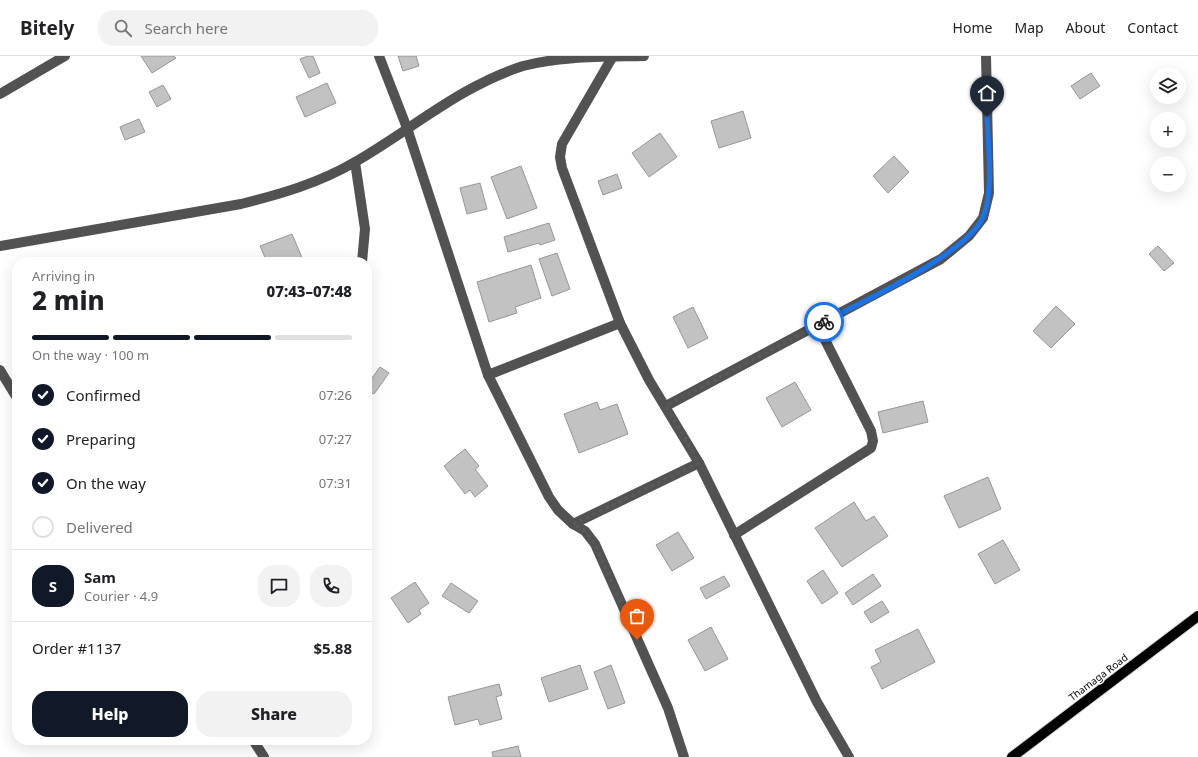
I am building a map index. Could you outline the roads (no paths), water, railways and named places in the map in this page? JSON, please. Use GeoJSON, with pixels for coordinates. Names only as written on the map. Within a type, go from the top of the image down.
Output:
{"type":"FeatureCollection","features":[{"type":"Feature","properties":{"kind":"main road","name":"Thamaga Road"},"geometry":{"type":"LineString","coordinates":[[1012,757],[1198,616]]}},
{"type":"Feature","properties":{"kind":"street"},"geometry":{"type":"LineString","coordinates":[[0,94],[65,56]]}},
{"type":"Feature","properties":{"kind":"street"},"geometry":{"type":"LineString","coordinates":[[379,56],[407,128],[488,374],[549,497],[558,510],[573,524],[585,531],[595,544],[668,708],[684,757]]}},
{"type":"Feature","properties":{"kind":"street"},"geometry":{"type":"LineString","coordinates":[[613,56],[562,144],[560,157],[562,168],[620,323],[649,380],[699,463],[817,702],[849,757]]}},
{"type":"Feature","properties":{"kind":"street"},"geometry":{"type":"LineString","coordinates":[[0,246],[242,204],[279,195],[308,185],[355,162],[460,93],[492,77],[524,66],[549,60],[613,56],[644,56]]}},
{"type":"Feature","properties":{"kind":"street"},"geometry":{"type":"LineString","coordinates":[[666,406],[941,259],[969,236],[983,218],[989,193],[986,56]]}},
{"type":"Feature","properties":{"kind":"street"},"geometry":{"type":"LineString","coordinates":[[355,162],[365,229],[362,257]]}},
{"type":"Feature","properties":{"kind":"street"},"geometry":{"type":"LineString","coordinates":[[488,374],[620,323]]}},
{"type":"Feature","properties":{"kind":"street"},"geometry":{"type":"LineString","coordinates":[[734,534],[871,448],[873,441],[871,430],[818,326]]}},
{"type":"Feature","properties":{"kind":"street"},"geometry":{"type":"LineString","coordinates":[[0,370],[12,390]]}},
{"type":"Feature","properties":{"kind":"street"},"geometry":{"type":"LineString","coordinates":[[573,524],[699,463]]}},
{"type":"Feature","properties":{"kind":"street"},"geometry":{"type":"LineString","coordinates":[[256,745],[264,757]]}}]}
